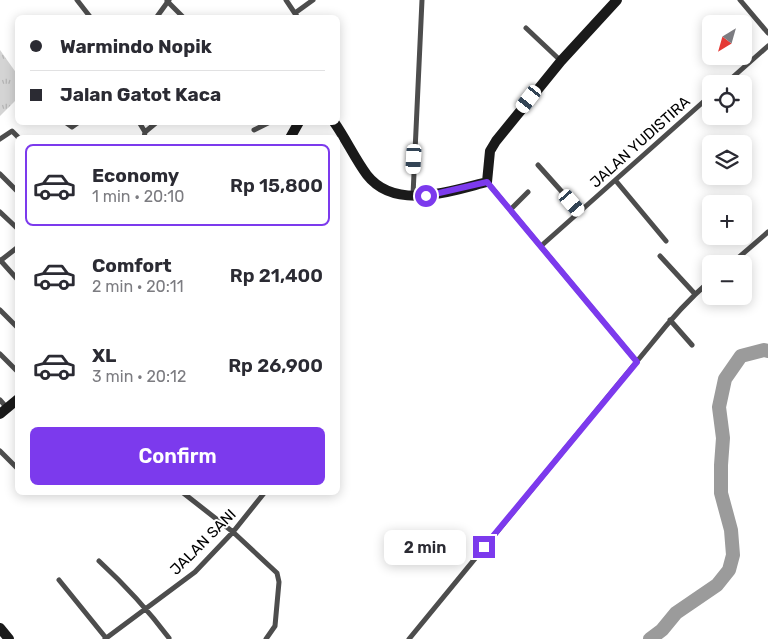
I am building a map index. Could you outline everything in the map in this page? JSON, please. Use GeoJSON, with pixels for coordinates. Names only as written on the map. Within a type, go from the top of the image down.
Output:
{"type":"FeatureCollection","features":[{"type":"Feature","properties":{"kind":"street"},"geometry":{"type":"LineString","coordinates":[[77,0],[89,15]]}},
{"type":"Feature","properties":{"kind":"street"},"geometry":{"type":"LineString","coordinates":[[286,0],[297,15],[313,0]]}},
{"type":"Feature","properties":{"kind":"street"},"geometry":{"type":"LineString","coordinates":[[413,195],[422,0]]}},
{"type":"Feature","properties":{"kind":"street"},"geometry":{"type":"LineString","coordinates":[[617,0],[561,61],[490,150],[487,182],[637,362]]}},
{"type":"Feature","properties":{"kind":"street"},"geometry":{"type":"LineString","coordinates":[[740,0],[768,33]]}},
{"type":"Feature","properties":{"kind":"street"},"geometry":{"type":"LineString","coordinates":[[158,15],[168,1],[181,15]]}},
{"type":"Feature","properties":{"kind":"street"},"geometry":{"type":"LineString","coordinates":[[526,28],[561,61]]}},
{"type":"Feature","properties":{"kind":"street"},"geometry":{"type":"LineString","coordinates":[[735,75],[768,46]]}},
{"type":"Feature","properties":{"kind":"street","name":"JALAN YUDISTIRA"},"geometry":{"type":"LineString","coordinates":[[541,246],[702,103]]}},
{"type":"Feature","properties":{"kind":"street"},"geometry":{"type":"LineString","coordinates":[[144,134],[154,125]]}},
{"type":"Feature","properties":{"kind":"street"},"geometry":{"type":"LineString","coordinates":[[254,130],[264,125]]}},
{"type":"Feature","properties":{"kind":"street"},"geometry":{"type":"LineString","coordinates":[[336,125],[368,176],[380,188],[394,194],[426,196],[487,182]]}},
{"type":"Feature","properties":{"kind":"street"},"geometry":{"type":"LineString","coordinates":[[0,139],[12,131],[16,135]]}},
{"type":"Feature","properties":{"kind":"street"},"geometry":{"type":"LineString","coordinates":[[538,165],[580,212]]}},
{"type":"Feature","properties":{"kind":"street"},"geometry":{"type":"LineString","coordinates":[[0,174],[15,189]]}},
{"type":"Feature","properties":{"kind":"street"},"geometry":{"type":"LineString","coordinates":[[616,181],[666,241]]}},
{"type":"Feature","properties":{"kind":"street"},"geometry":{"type":"LineString","coordinates":[[511,209],[528,192]]}},
{"type":"Feature","properties":{"kind":"street"},"geometry":{"type":"LineString","coordinates":[[0,212],[15,226]]}},
{"type":"Feature","properties":{"kind":"street"},"geometry":{"type":"LineString","coordinates":[[741,255],[768,232]]}},
{"type":"Feature","properties":{"kind":"street"},"geometry":{"type":"LineString","coordinates":[[15,249],[0,261],[15,277]]}},
{"type":"Feature","properties":{"kind":"street"},"geometry":{"type":"LineString","coordinates":[[660,256],[695,294]]}},
{"type":"Feature","properties":{"kind":"street"},"geometry":{"type":"LineString","coordinates":[[409,639],[670,320],[702,288]]}},
{"type":"Feature","properties":{"kind":"street"},"geometry":{"type":"LineString","coordinates":[[0,310],[15,325]]}},
{"type":"Feature","properties":{"kind":"street"},"geometry":{"type":"LineString","coordinates":[[670,320],[692,345]]}},
{"type":"Feature","properties":{"kind":"street"},"geometry":{"type":"LineString","coordinates":[[0,354],[15,369]]}},
{"type":"Feature","properties":{"kind":"street"},"geometry":{"type":"LineString","coordinates":[[0,400],[12,405]]}},
{"type":"Feature","properties":{"kind":"street"},"geometry":{"type":"LineString","coordinates":[[0,451],[15,466]]}},
{"type":"Feature","properties":{"kind":"street"},"geometry":{"type":"LineString","coordinates":[[186,495],[233,532],[273,568],[278,577],[275,626],[266,639]]}},
{"type":"Feature","properties":{"kind":"street","name":"JALAN SANI"},"geometry":{"type":"LineString","coordinates":[[106,638],[195,572],[233,532],[264,495]]}},
{"type":"Feature","properties":{"kind":"street"},"geometry":{"type":"LineString","coordinates":[[99,561],[147,609],[169,638]]}},
{"type":"Feature","properties":{"kind":"street"},"geometry":{"type":"LineString","coordinates":[[59,580],[106,638]]}},
{"type":"Feature","properties":{"kind":"street"},"geometry":{"type":"LineString","coordinates":[[0,628],[9,639]]}},
{"type":"Feature","properties":{"kind":"green space"},"geometry":{"type":"Polygon","coordinates":[[[0,50],[15,71],[15,101],[0,116],[0,50]]]}},
{"type":"Feature","properties":{"kind":"waterway"},"geometry":{"type":"LineString","coordinates":[[650,639],[662,630],[676,613],[717,585],[729,570],[733,555],[731,530],[721,493],[723,438],[719,407],[725,379],[741,356],[764,350],[768,351]]}},
{"type":"Feature","properties":{"kind":"route"},"geometry":{"type":"LineString","coordinates":[[426,196],[487,182],[637,362],[484,547]]}}]}
